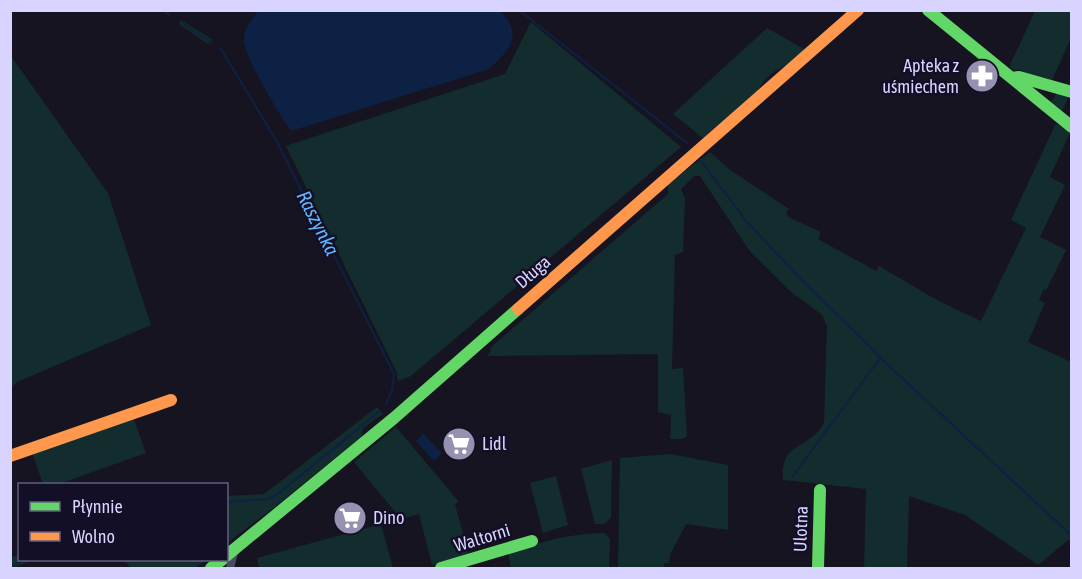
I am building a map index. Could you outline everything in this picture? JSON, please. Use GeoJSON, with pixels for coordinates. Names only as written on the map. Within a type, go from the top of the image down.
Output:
{"type":"FeatureCollection","features":[{"type":"Feature","properties":{"kind":"street","name":"Długa"},"geometry":{"type":"LineString","coordinates":[[231,552],[403,411],[858,10]]}},
{"type":"Feature","properties":{"kind":"street"},"geometry":{"type":"LineString","coordinates":[[928,10],[1071,127]]}},
{"type":"Feature","properties":{"kind":"street"},"geometry":{"type":"LineString","coordinates":[[1011,78],[1019,77],[1071,92]]}},
{"type":"Feature","properties":{"kind":"street"},"geometry":{"type":"LineString","coordinates":[[10,456],[171,400]]}},
{"type":"Feature","properties":{"kind":"street","name":"Ulotna"},"geometry":{"type":"LineString","coordinates":[[818,568],[820,490]]}},
{"type":"Feature","properties":{"kind":"street","name":"Waltorni"},"geometry":{"type":"LineString","coordinates":[[441,568],[532,541]]}},
{"type":"Feature","properties":{"kind":"street"},"geometry":{"type":"LineString","coordinates":[[230,568],[231,552]]}},
{"type":"Feature","properties":{"kind":"green space"},"geometry":{"type":"Polygon","coordinates":[[[1035,11],[1071,11],[1071,38],[1052,80],[1042,77],[1040,80],[1009,67],[1035,11]]]}},
{"type":"Feature","properties":{"kind":"green space"},"geometry":{"type":"Polygon","coordinates":[[[181,20],[213,40],[208,44],[179,24],[181,20]]]}},
{"type":"Feature","properties":{"kind":"green space"},"geometry":{"type":"Polygon","coordinates":[[[531,22],[681,147],[411,376],[398,381],[396,371],[286,146],[505,74],[531,22]]]}},
{"type":"Feature","properties":{"kind":"green space"},"geometry":{"type":"Polygon","coordinates":[[[767,28],[806,50],[792,62],[772,73],[757,91],[703,138],[673,114],[767,28]]]}},
{"type":"Feature","properties":{"kind":"green space"},"geometry":{"type":"Polygon","coordinates":[[[11,56],[108,193],[151,325],[17,382],[11,388],[11,56]]]}},
{"type":"Feature","properties":{"kind":"green space"},"geometry":{"type":"Polygon","coordinates":[[[1058,91],[1070,94],[1062,111],[1051,102],[1058,91]]]}},
{"type":"Feature","properties":{"kind":"green space"},"geometry":{"type":"Polygon","coordinates":[[[1055,125],[1060,125],[1070,133],[1050,177],[1065,185],[1040,237],[1066,250],[1039,300],[1045,303],[1028,342],[1071,362],[1071,538],[1038,565],[965,515],[909,496],[907,568],[864,568],[866,489],[783,480],[786,458],[812,437],[824,423],[827,326],[822,315],[790,291],[749,250],[700,176],[694,176],[681,189],[685,199],[683,252],[675,255],[672,369],[683,368],[687,436],[682,439],[670,439],[671,415],[658,412],[658,354],[487,356],[491,351],[490,348],[668,194],[668,184],[710,152],[730,170],[789,209],[786,213],[788,217],[821,232],[818,239],[876,271],[879,266],[937,300],[981,321],[1026,228],[1011,220],[1055,125]]]}},
{"type":"Feature","properties":{"kind":"green space"},"geometry":{"type":"Polygon","coordinates":[[[377,407],[383,414],[363,428],[362,436],[228,542],[228,496],[264,494],[377,407]]]}},
{"type":"Feature","properties":{"kind":"green space"},"geometry":{"type":"Polygon","coordinates":[[[133,417],[146,453],[62,483],[43,483],[32,453],[133,417]]]}},
{"type":"Feature","properties":{"kind":"green space"},"geometry":{"type":"Polygon","coordinates":[[[396,427],[459,502],[455,504],[469,556],[432,565],[419,514],[401,519],[354,462],[396,427]]]}},
{"type":"Feature","properties":{"kind":"green space"},"geometry":{"type":"Polygon","coordinates":[[[670,454],[728,465],[728,530],[686,524],[670,555],[669,563],[664,563],[664,568],[618,568],[620,458],[670,454]]]}},
{"type":"Feature","properties":{"kind":"green space"},"geometry":{"type":"Polygon","coordinates":[[[612,460],[611,518],[604,524],[595,524],[581,469],[612,460]]]}},
{"type":"Feature","properties":{"kind":"green space"},"geometry":{"type":"Polygon","coordinates":[[[556,476],[568,525],[543,533],[530,483],[556,476]]]}},
{"type":"Feature","properties":{"kind":"green space"},"geometry":{"type":"Polygon","coordinates":[[[381,524],[393,568],[259,568],[257,558],[381,524]]]}},
{"type":"Feature","properties":{"kind":"green space"},"geometry":{"type":"Polygon","coordinates":[[[605,533],[610,539],[609,568],[511,568],[508,554],[532,545],[578,535],[605,533]]]}},
{"type":"Feature","properties":{"kind":"green space"},"geometry":{"type":"Polygon","coordinates":[[[18,554],[18,561],[31,561],[11,568],[11,558],[18,554]]]}},
{"type":"Feature","properties":{"kind":"green space"},"geometry":{"type":"Polygon","coordinates":[[[125,561],[205,561],[195,568],[131,568],[125,561]]]}},
{"type":"Feature","properties":{"kind":"water"},"geometry":{"type":"Polygon","coordinates":[[[258,11],[500,11],[507,19],[513,34],[508,48],[489,69],[291,131],[263,85],[246,47],[245,31],[258,11]]]}},
{"type":"Feature","properties":{"kind":"water"},"geometry":{"type":"Polygon","coordinates":[[[423,433],[442,453],[434,461],[416,441],[423,433]]]}},
{"type":"Feature","properties":{"kind":"waterway","name":"Raszynka"},"geometry":{"type":"LineString","coordinates":[[163,10],[169,15]]}},
{"type":"Feature","properties":{"kind":"waterway"},"geometry":{"type":"LineString","coordinates":[[519,10],[687,143]]}},
{"type":"Feature","properties":{"kind":"waterway","name":"Raszynka"},"geometry":{"type":"LineString","coordinates":[[182,23],[212,43]]}},
{"type":"Feature","properties":{"kind":"waterway","name":"Raszynka"},"geometry":{"type":"LineString","coordinates":[[221,49],[277,142],[394,374],[392,390],[386,404]]}},
{"type":"Feature","properties":{"kind":"waterway"},"geometry":{"type":"LineString","coordinates":[[701,161],[747,222],[797,275],[887,364],[1072,536]]}},
{"type":"Feature","properties":{"kind":"waterway"},"geometry":{"type":"LineString","coordinates":[[792,477],[881,357]]}},
{"type":"Feature","properties":{"kind":"waterway","name":"Raszynka"},"geometry":{"type":"LineString","coordinates":[[228,502],[267,499],[275,496],[380,411]]}},
{"type":"Feature","properties":{"kind":"waterway","name":"Raszynka"},"geometry":{"type":"LineString","coordinates":[[10,567],[23,561]]}},
{"type":"Feature","properties":{"kind":"traffic: fast"},"geometry":{"type":"LineString","coordinates":[[928,10],[1072,127]]}},
{"type":"Feature","properties":{"kind":"traffic: fast"},"geometry":{"type":"LineString","coordinates":[[1012,78],[1019,77],[1072,92]]}},
{"type":"Feature","properties":{"kind":"traffic: fast"},"geometry":{"type":"LineString","coordinates":[[228,554],[394,418],[518,309]]}},
{"type":"Feature","properties":{"kind":"traffic: fast"},"geometry":{"type":"LineString","coordinates":[[818,568],[820,490]]}},
{"type":"Feature","properties":{"kind":"traffic: fast"},"geometry":{"type":"LineString","coordinates":[[441,568],[532,541]]}},
{"type":"Feature","properties":{"kind":"traffic: fast"},"geometry":{"type":"LineString","coordinates":[[211,568],[221,561]]}},
{"type":"Feature","properties":{"kind":"traffic: slow"},"geometry":{"type":"LineString","coordinates":[[518,309],[858,10]]}},
{"type":"Feature","properties":{"kind":"traffic: slow"},"geometry":{"type":"LineString","coordinates":[[10,456],[171,400]]}},
{"type":"Feature","properties":{"kind":"place","name":"Apteka z uśmiechem"},"geometry":{"type":"Point","coordinates":[982,76]}},
{"type":"Feature","properties":{"kind":"place","name":"Lidl"},"geometry":{"type":"Point","coordinates":[459,444]}},
{"type":"Feature","properties":{"kind":"place","name":"Dino"},"geometry":{"type":"Point","coordinates":[350,518]}}]}
